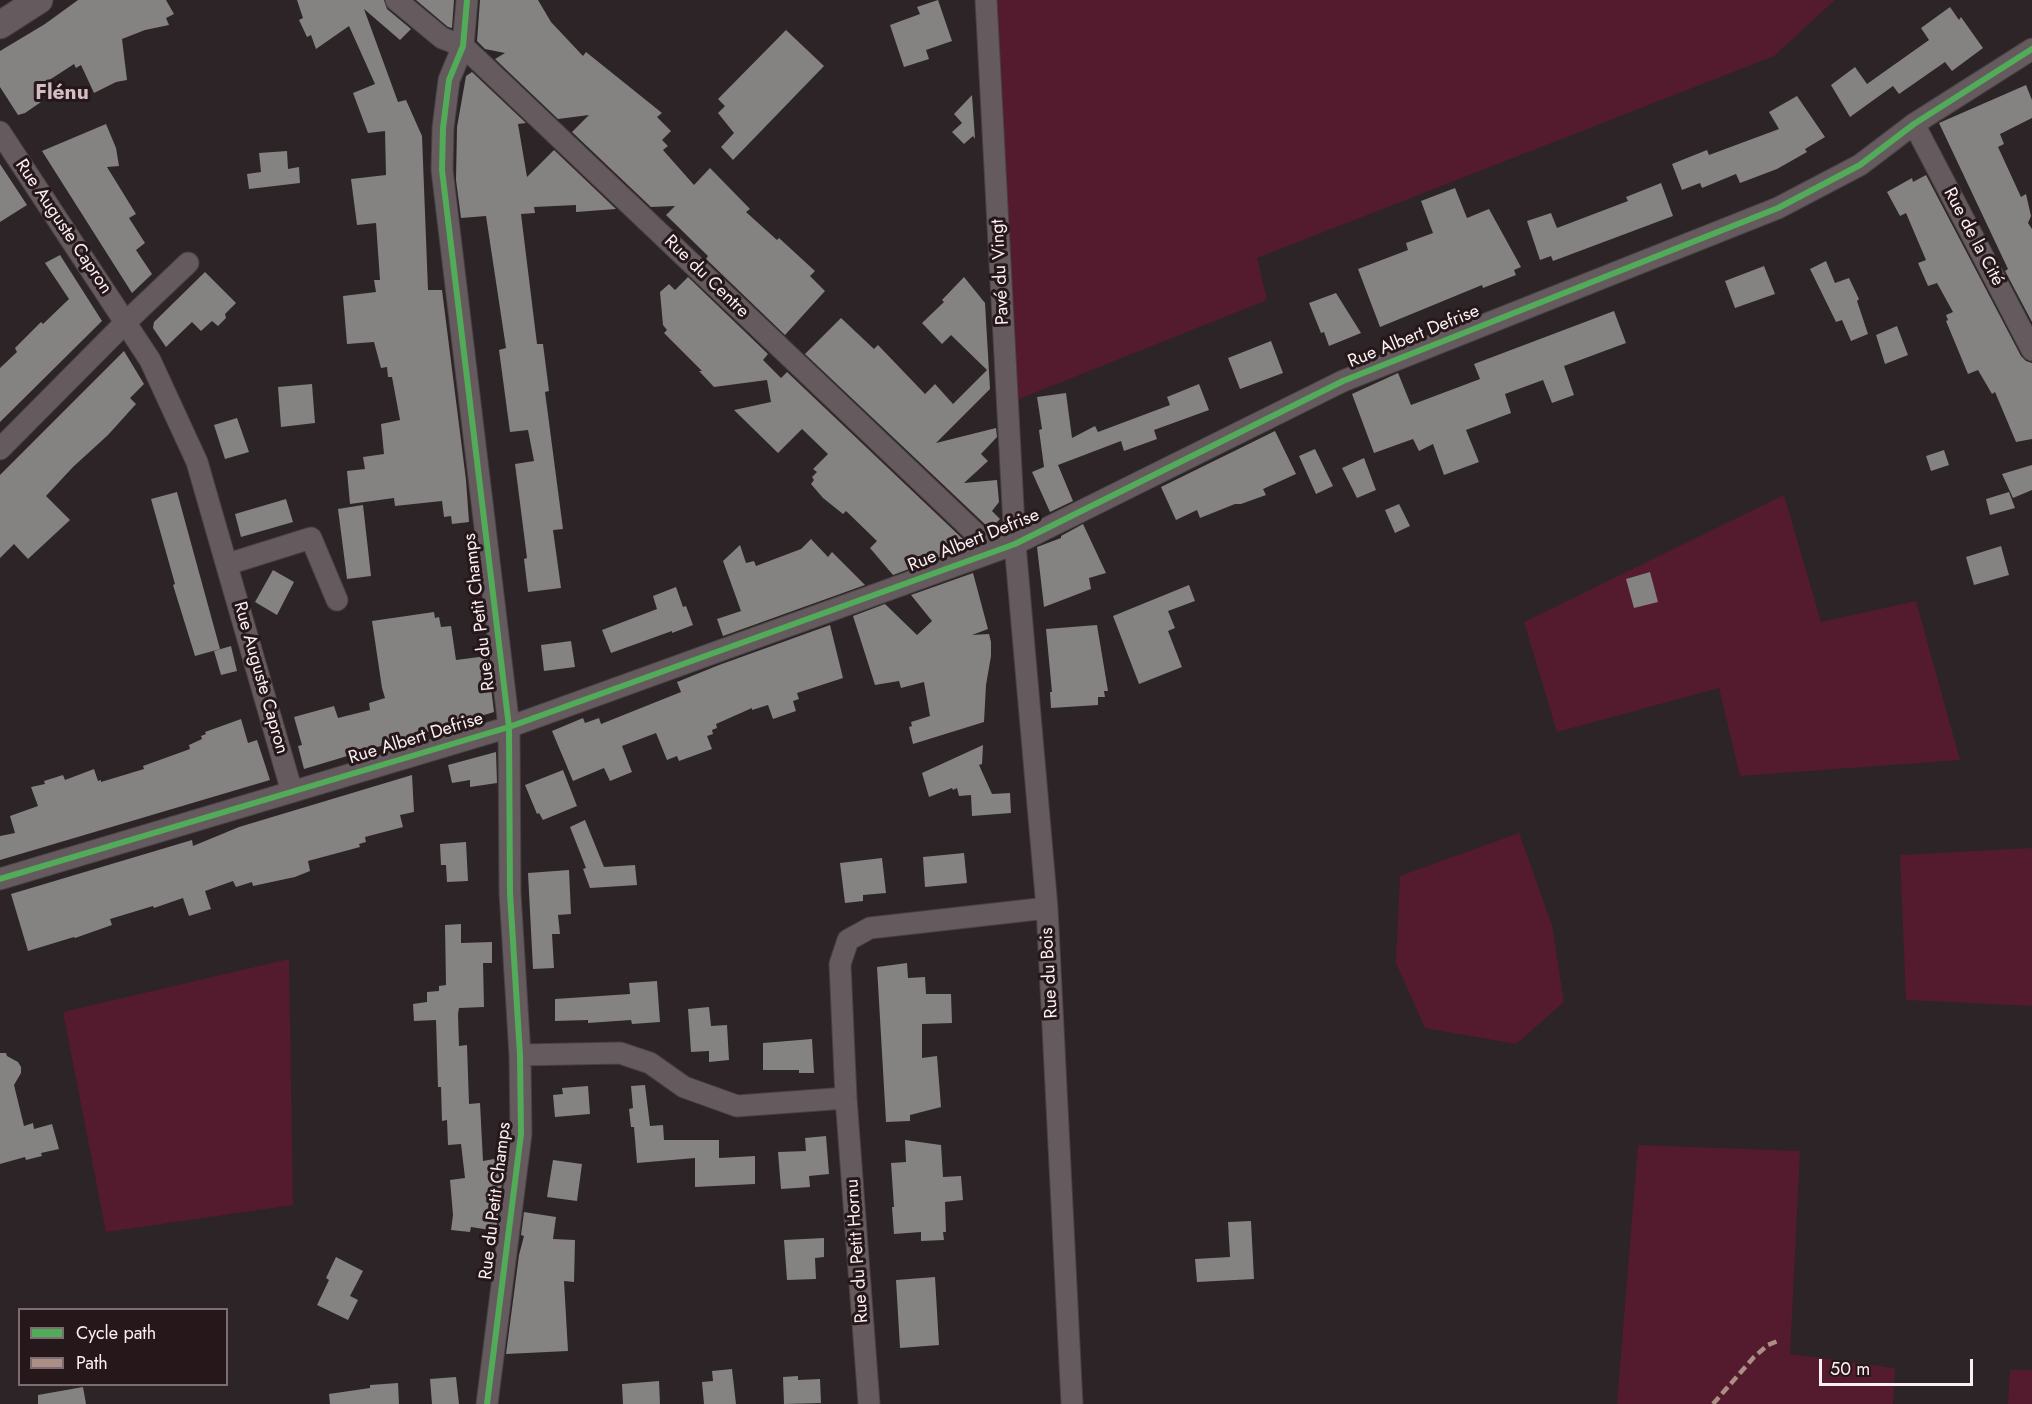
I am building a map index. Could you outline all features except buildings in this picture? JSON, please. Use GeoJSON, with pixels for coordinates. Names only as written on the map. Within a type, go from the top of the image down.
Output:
{"type":"FeatureCollection","features":[{"type":"Feature","properties":{"kind":"street"},"geometry":{"type":"LineString","coordinates":[[0,25],[39,0]]}},
{"type":"Feature","properties":{"kind":"street","name":"Rue du Centre"},"geometry":{"type":"LineString","coordinates":[[396,0],[442,38],[463,46],[989,546],[1015,544]]}},
{"type":"Feature","properties":{"kind":"street","name":"Rue du Petit Champs"},"geometry":{"type":"LineString","coordinates":[[467,0],[463,46],[449,80],[443,128],[442,170],[509,727],[510,893],[520,1055],[521,1134],[487,1404]]}},
{"type":"Feature","properties":{"kind":"street","name":"Pavé du Vingt"},"geometry":{"type":"LineString","coordinates":[[986,0],[1015,544]]}},
{"type":"Feature","properties":{"kind":"street","name":"Rue Albert Defrise"},"geometry":{"type":"LineString","coordinates":[[0,879],[509,727],[1015,544],[1343,381],[1778,208],[1860,165],[1914,124],[2032,49]]}},
{"type":"Feature","properties":{"kind":"street","name":"Rue de la Cité"},"geometry":{"type":"LineString","coordinates":[[1914,124],[2032,350]]}},
{"type":"Feature","properties":{"kind":"street","name":"Rue Auguste Capron"},"geometry":{"type":"LineString","coordinates":[[0,132],[150,360],[197,462],[292,792]]}},
{"type":"Feature","properties":{"kind":"street"},"geometry":{"type":"LineString","coordinates":[[0,449],[188,263]]}},
{"type":"Feature","properties":{"kind":"street"},"geometry":{"type":"LineString","coordinates":[[228,564],[311,538],[338,600]]}},
{"type":"Feature","properties":{"kind":"street","name":"Rue du Bois"},"geometry":{"type":"LineString","coordinates":[[1015,544],[1047,908],[1072,1403]]}},
{"type":"Feature","properties":{"kind":"street","name":"Rue du Petit Hornu"},"geometry":{"type":"LineString","coordinates":[[869,1404],[846,1098],[840,964],[848,940],[870,928],[1047,908]]}},
{"type":"Feature","properties":{"kind":"street"},"geometry":{"type":"LineString","coordinates":[[520,1055],[620,1053],[650,1063],[684,1087],[737,1106],[846,1098]]}},
{"type":"Feature","properties":{"kind":"shaded area"},"geometry":{"type":"Polygon","coordinates":[[[986,0],[1835,0],[1774,56],[1257,258],[1267,300],[1009,403],[986,0]]]}},
{"type":"Feature","properties":{"kind":"shaded area"},"geometry":{"type":"Polygon","coordinates":[[[1784,495],[1821,622],[1916,601],[1960,760],[1740,776],[1719,688],[1557,732],[1524,622],[1784,495]]]}},
{"type":"Feature","properties":{"kind":"shaded area"},"geometry":{"type":"Polygon","coordinates":[[[1519,833],[1552,925],[1564,1002],[1516,1044],[1425,1028],[1396,963],[1400,876],[1519,833]]]}},
{"type":"Feature","properties":{"kind":"shaded area"},"geometry":{"type":"Polygon","coordinates":[[[2032,848],[2032,1006],[1906,1000],[1900,855],[2032,848]]]}},
{"type":"Feature","properties":{"kind":"shaded area"},"geometry":{"type":"Polygon","coordinates":[[[289,959],[293,1205],[106,1232],[63,1012],[289,959]]]}},
{"type":"Feature","properties":{"kind":"shaded area"},"geometry":{"type":"Polygon","coordinates":[[[1638,1145],[1800,1151],[1790,1354],[1895,1368],[1893,1404],[1617,1404],[1638,1145]]]}},
{"type":"Feature","properties":{"kind":"shaded area"},"geometry":{"type":"Polygon","coordinates":[[[2010,1370],[2032,1370],[2032,1404],[2008,1404],[2010,1370]]]}},
{"type":"Feature","properties":{"kind":"marked path"},"geometry":{"type":"LineString","coordinates":[[1713,1404],[1754,1357],[1768,1345],[1780,1340]]}},
{"type":"Feature","properties":{"kind":"cycle path"},"geometry":{"type":"LineString","coordinates":[[467,0],[463,46],[449,80],[443,128],[442,170],[509,727],[510,893],[520,1055],[521,1134],[487,1404]]}},
{"type":"Feature","properties":{"kind":"cycle path"},"geometry":{"type":"LineString","coordinates":[[0,879],[509,727],[1015,544],[1343,381],[1778,208],[1860,165],[1914,124],[2032,49]]}},
{"type":"Feature","properties":{"kind":"district","name":"Flénu"},"geometry":{"type":"Point","coordinates":[62,94]}}]}
